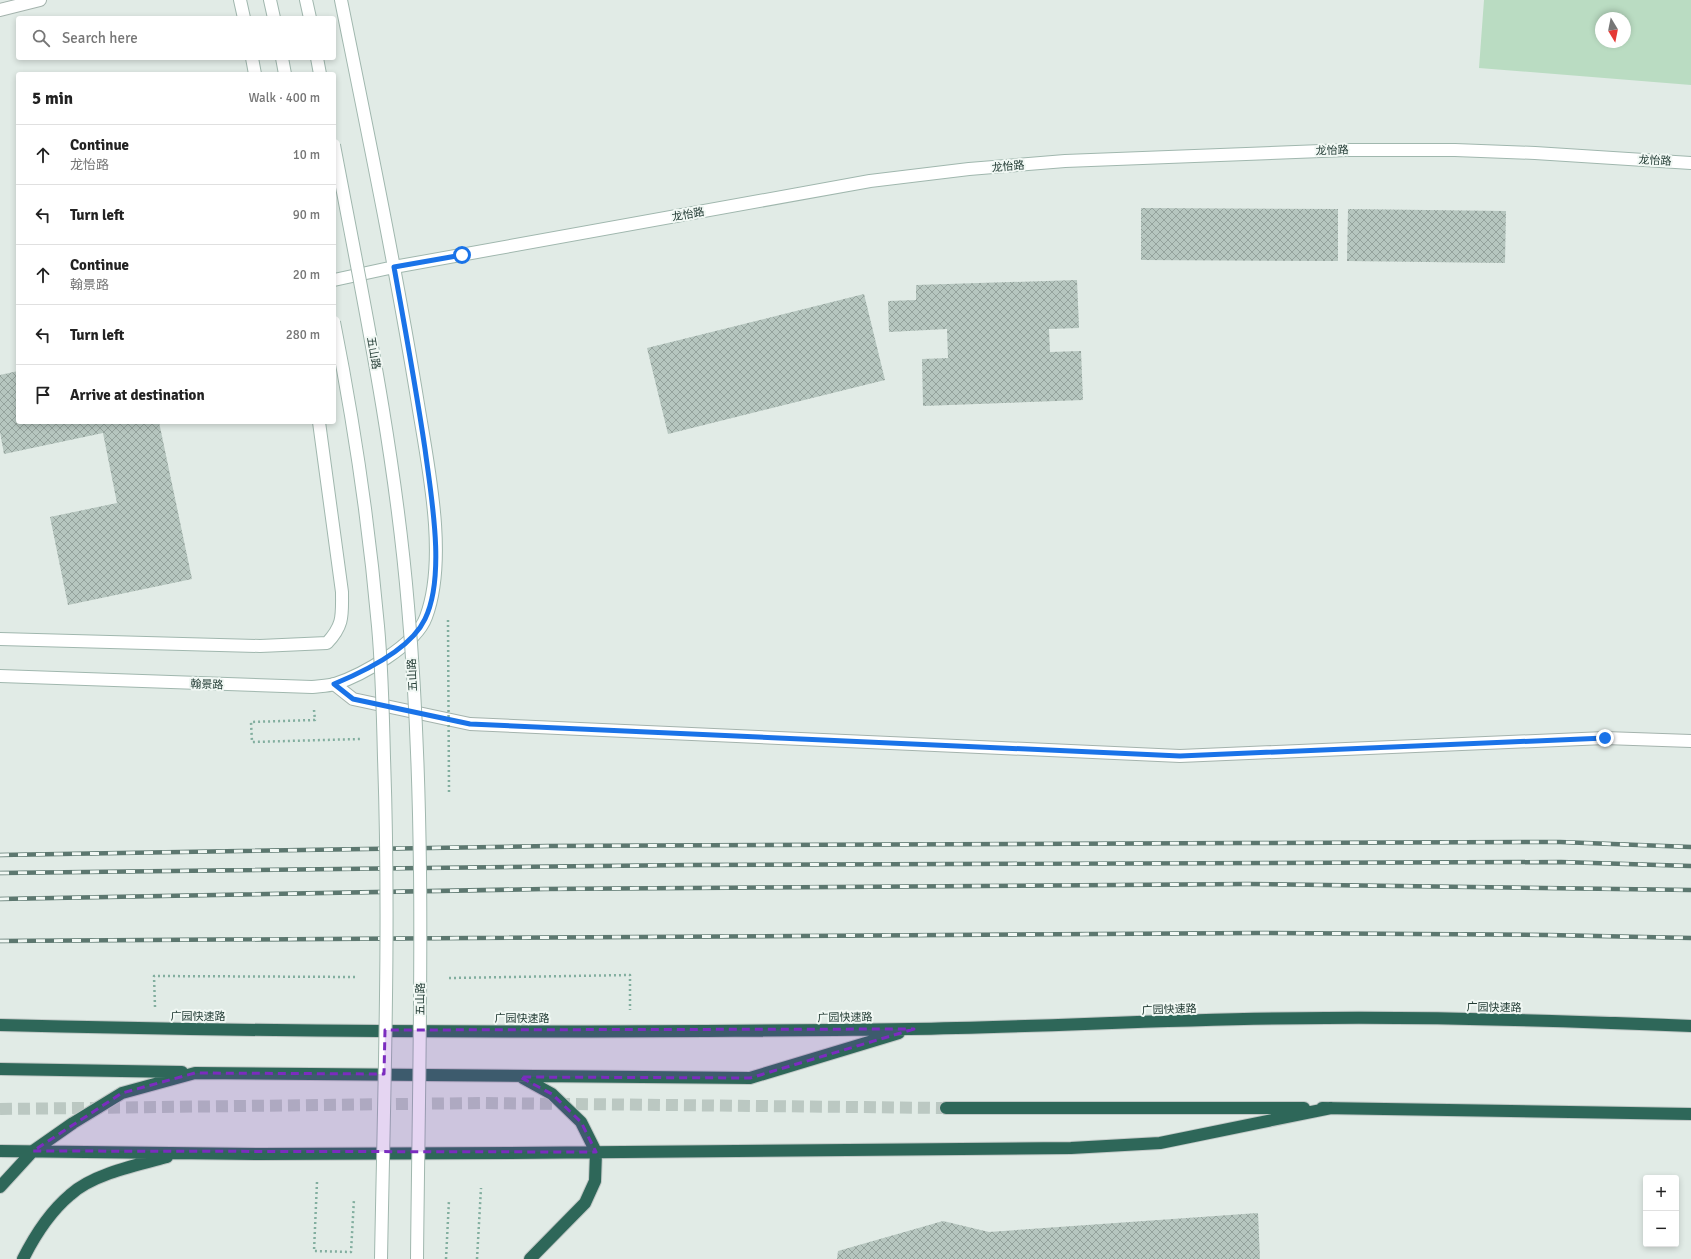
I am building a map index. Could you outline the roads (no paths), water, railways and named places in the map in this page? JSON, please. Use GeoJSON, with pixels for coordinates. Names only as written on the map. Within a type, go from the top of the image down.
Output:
{"type":"FeatureCollection","features":[{"type":"Feature","properties":{"kind":"highway","name":"广园快速路"},"geometry":{"type":"LineString","coordinates":[[0,1024],[156,1029],[630,1032],[914,1029],[1324,1018],[1577,1021],[1691,1026]]}},
{"type":"Feature","properties":{"kind":"highway"},"geometry":{"type":"LineString","coordinates":[[0,1069],[520,1077],[750,1078],[914,1029]]}},
{"type":"Feature","properties":{"kind":"highway"},"geometry":{"type":"LineString","coordinates":[[0,1187],[33,1151],[122,1093],[195,1073]]}},
{"type":"Feature","properties":{"kind":"highway"},"geometry":{"type":"LineString","coordinates":[[520,1077],[552,1094],[581,1122],[596,1152],[595,1181],[585,1203],[530,1259]]}},
{"type":"Feature","properties":{"kind":"highway"},"geometry":{"type":"LineString","coordinates":[[946,1108],[1331,1108],[1691,1114]]}},
{"type":"Feature","properties":{"kind":"highway"},"geometry":{"type":"LineString","coordinates":[[0,1151],[182,1153],[980,1150],[1123,1145],[1160,1142],[1331,1108]]}},
{"type":"Feature","properties":{"kind":"highway"},"geometry":{"type":"LineString","coordinates":[[23,1259],[36,1233],[70,1194],[101,1176],[182,1153]]}},
{"type":"Feature","properties":{"kind":"street"},"geometry":{"type":"LineString","coordinates":[[0,10],[40,0]]}},
{"type":"Feature","properties":{"kind":"street"},"geometry":{"type":"LineString","coordinates":[[240,0],[244,16]]}},
{"type":"Feature","properties":{"kind":"street"},"geometry":{"type":"LineString","coordinates":[[270,0],[274,16]]}},
{"type":"Feature","properties":{"kind":"street"},"geometry":{"type":"LineString","coordinates":[[306,0],[310,16]]}},
{"type":"Feature","properties":{"kind":"street"},"geometry":{"type":"LineString","coordinates":[[341,0],[394,267]]}},
{"type":"Feature","properties":{"kind":"street"},"geometry":{"type":"LineString","coordinates":[[252,60],[255,72]]}},
{"type":"Feature","properties":{"kind":"street"},"geometry":{"type":"LineString","coordinates":[[282,60],[285,72]]}},
{"type":"Feature","properties":{"kind":"street"},"geometry":{"type":"LineString","coordinates":[[317,60],[320,72]]}},
{"type":"Feature","properties":{"kind":"street","name":"龙怡路"},"geometry":{"type":"LineString","coordinates":[[336,280],[394,267],[870,181],[970,169],[1089,160],[1347,150],[1471,151],[1691,163]]}},
{"type":"Feature","properties":{"kind":"street","name":"五山路"},"geometry":{"type":"LineString","coordinates":[[336,155],[373,345],[391,452],[408,608],[417,750],[420,873],[418,1259]]}},
{"type":"Feature","properties":{"kind":"street","name":"翰景路"},"geometry":{"type":"LineString","coordinates":[[0,676],[312,687],[334,684],[362,673],[405,646],[425,620],[433,592],[435,565],[431,490],[410,354],[394,267]]}},
{"type":"Feature","properties":{"kind":"street"},"geometry":{"type":"LineString","coordinates":[[336,334],[366,518],[378,628],[381,673],[386,806],[387,923],[382,1259]]}},
{"type":"Feature","properties":{"kind":"street"},"geometry":{"type":"LineString","coordinates":[[0,640],[260,646],[327,643],[337,632],[342,620],[342,592],[319,424]]}},
{"type":"Feature","properties":{"kind":"street"},"geometry":{"type":"LineString","coordinates":[[334,684],[353,699],[470,724],[1172,756],[1605,738],[1691,741]]}},
{"type":"Feature","properties":{"kind":"tunnel"},"geometry":{"type":"LineString","coordinates":[[0,1109],[481,1103],[946,1108]]}},
{"type":"Feature","properties":{"kind":"railway"},"geometry":{"type":"LineString","coordinates":[[0,855],[549,846],[1560,842],[1691,847]]}},
{"type":"Feature","properties":{"kind":"railway"},"geometry":{"type":"LineString","coordinates":[[0,873],[689,865],[1561,862],[1691,866]]}},
{"type":"Feature","properties":{"kind":"railway"},"geometry":{"type":"LineString","coordinates":[[0,899],[544,889],[1248,884],[1691,890]]}},
{"type":"Feature","properties":{"kind":"railway"},"geometry":{"type":"LineString","coordinates":[[0,941],[1258,933],[1549,935],[1691,938]]}}]}
